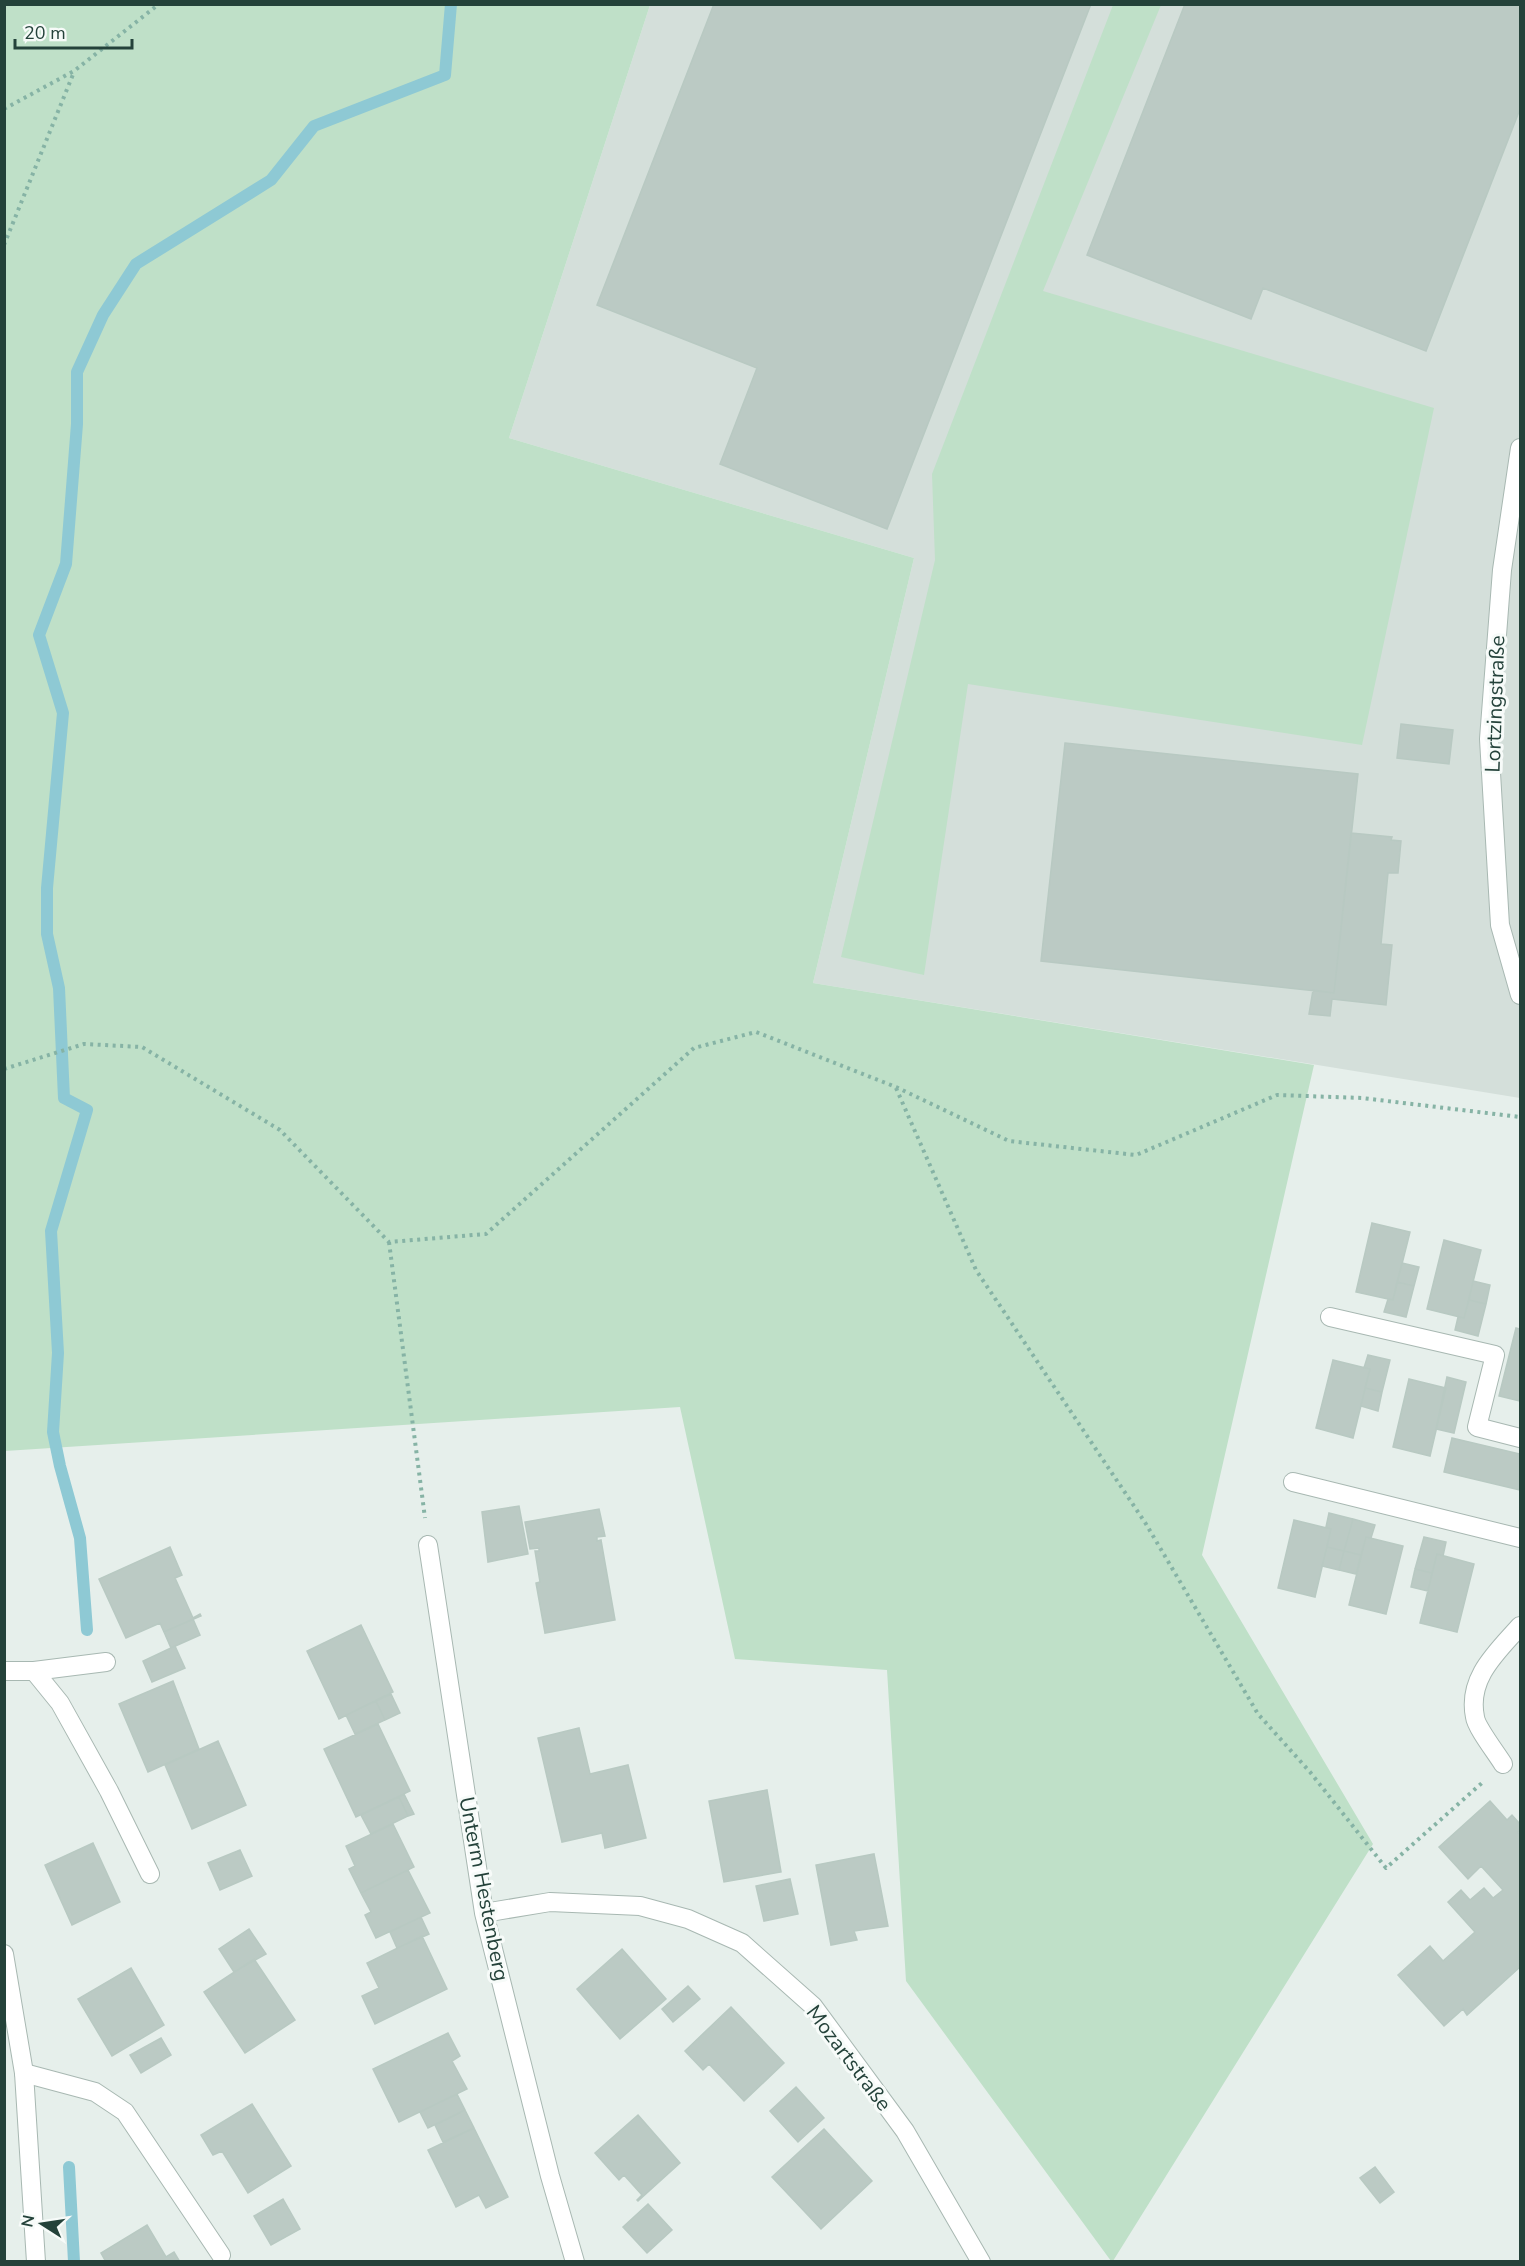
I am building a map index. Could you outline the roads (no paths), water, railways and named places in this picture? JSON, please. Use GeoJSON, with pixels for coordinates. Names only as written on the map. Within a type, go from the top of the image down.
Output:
{"type":"FeatureCollection","features":[{"type":"Feature","properties":{"kind":"street","name":"Lortzingstraße"},"geometry":{"type":"LineString","coordinates":[[1521,448],[1502,570],[1489,739],[1500,925],[1521,995]]}},
{"type":"Feature","properties":{"kind":"street"},"geometry":{"type":"LineString","coordinates":[[1330,1317],[1495,1355],[1477,1427],[1521,1438]]}},
{"type":"Feature","properties":{"kind":"street"},"geometry":{"type":"LineString","coordinates":[[1293,1482],[1521,1538]]}},
{"type":"Feature","properties":{"kind":"street","name":"Unterm Hestenberg"},"geometry":{"type":"LineString","coordinates":[[428,1545],[484,1913],[550,2176],[576,2262]]}},
{"type":"Feature","properties":{"kind":"street"},"geometry":{"type":"LineString","coordinates":[[1503,1764],[1474,1719],[1474,1687],[1488,1662],[1521,1626]]}},
{"type":"Feature","properties":{"kind":"street"},"geometry":{"type":"LineString","coordinates":[[4,1671],[34,1671],[106,1662]]}},
{"type":"Feature","properties":{"kind":"street"},"geometry":{"type":"LineString","coordinates":[[34,1671],[60,1703],[109,1791],[150,1874]]}},
{"type":"Feature","properties":{"kind":"street","name":"Mozartstraße"},"geometry":{"type":"LineString","coordinates":[[484,1913],[550,1902],[640,1906],[688,1919],[742,1943],[813,2006],[905,2131],[981,2262]]}},
{"type":"Feature","properties":{"kind":"street"},"geometry":{"type":"LineString","coordinates":[[4,1954],[24,2073],[36,2262]]}},
{"type":"Feature","properties":{"kind":"street"},"geometry":{"type":"LineString","coordinates":[[24,2073],[95,2092],[125,2112],[221,2255]]}},
{"type":"Feature","properties":{"kind":"waterway"},"geometry":{"type":"LineString","coordinates":[[87,1630],[80,1538],[53,1432],[58,1353],[51,1231],[87,1110],[64,1098],[59,988],[47,934],[47,888],[63,713],[39,635],[66,564],[77,424],[77,372],[103,315],[136,264],[271,180],[314,126],[445,75],[451,4]]}},
{"type":"Feature","properties":{"kind":"waterway"},"geometry":{"type":"LineString","coordinates":[[69,2167],[74,2262]]}}]}
